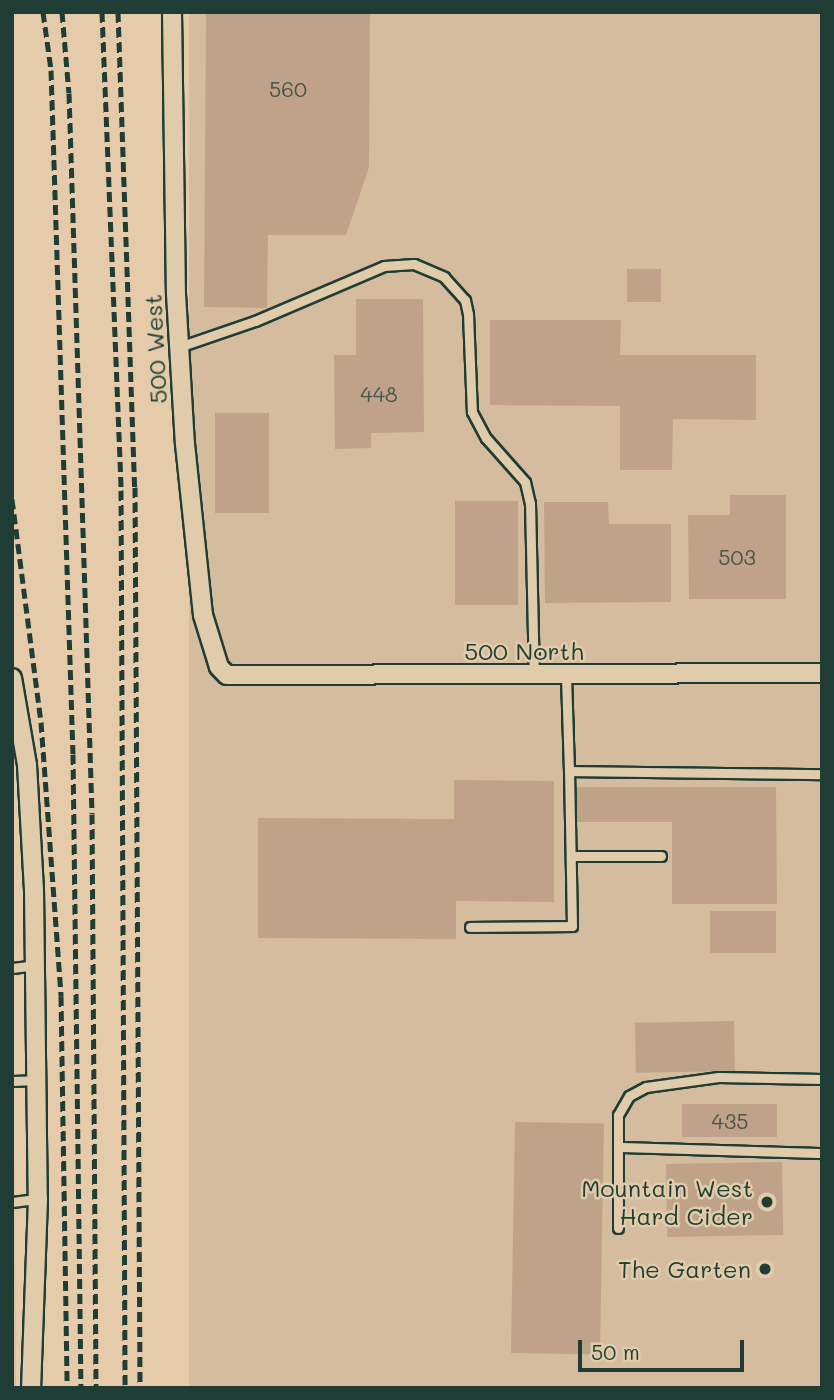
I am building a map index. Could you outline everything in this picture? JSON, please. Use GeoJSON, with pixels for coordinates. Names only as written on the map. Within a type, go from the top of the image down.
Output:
{"type":"FeatureCollection","features":[{"type":"Feature","properties":{"kind":"street","name":"500 West"},"geometry":{"type":"LineString","coordinates":[[172,12],[179,346],[203,615],[213,657],[227,675]]}},
{"type":"Feature","properties":{"kind":"street","name":"500 North"},"geometry":{"type":"LineString","coordinates":[[227,675],[566,676],[822,673]]}},
{"type":"Feature","properties":{"kind":"street"},"geometry":{"type":"LineString","coordinates":[[13,678],[32,814],[38,1199],[31,1388]]}},
{"type":"Feature","properties":{"kind":"lane"},"geometry":{"type":"LineString","coordinates":[[179,346],[255,321],[384,265],[414,264],[444,277],[465,300],[468,314],[472,412],[486,438],[525,482],[530,503],[535,676]]}},
{"type":"Feature","properties":{"kind":"lane"},"geometry":{"type":"LineString","coordinates":[[470,927],[572,926],[566,676]]}},
{"type":"Feature","properties":{"kind":"lane"},"geometry":{"type":"LineString","coordinates":[[569,771],[822,774]]}},
{"type":"Feature","properties":{"kind":"lane"},"geometry":{"type":"LineString","coordinates":[[571,856],[661,856]]}},
{"type":"Feature","properties":{"kind":"lane"},"geometry":{"type":"LineString","coordinates":[[12,968],[35,965]]}},
{"type":"Feature","properties":{"kind":"lane"},"geometry":{"type":"LineString","coordinates":[[618,1228],[618,1115],[629,1096],[646,1087],[718,1077],[822,1079]]}},
{"type":"Feature","properties":{"kind":"lane"},"geometry":{"type":"LineString","coordinates":[[12,1081],[37,1080]]}},
{"type":"Feature","properties":{"kind":"lane"},"geometry":{"type":"LineString","coordinates":[[618,1147],[822,1153]]}},
{"type":"Feature","properties":{"kind":"lane"},"geometry":{"type":"LineString","coordinates":[[12,1202],[38,1199]]}},
{"type":"Feature","properties":{"kind":"shaded area"},"geometry":{"type":"Polygon","coordinates":[[[189,12],[821,12],[821,1388],[189,1388],[189,12]]]}},
{"type":"Feature","properties":{"kind":"shaded area"},"geometry":{"type":"Polygon","coordinates":[[[12,898],[16,1388],[12,1388],[12,898]]]}},
{"type":"Feature","properties":{"kind":"building"},"geometry":{"type":"Polygon","coordinates":[[[206,12],[370,12],[369,167],[346,235],[268,235],[267,308],[204,307],[206,12]]]}},
{"type":"Feature","properties":{"kind":"building"},"geometry":{"type":"Polygon","coordinates":[[[627,269],[661,269],[661,302],[627,302],[627,269]]]}},
{"type":"Feature","properties":{"kind":"building"},"geometry":{"type":"Polygon","coordinates":[[[356,299],[423,299],[424,432],[371,433],[371,448],[335,449],[334,355],[356,355],[356,299]]]}},
{"type":"Feature","properties":{"kind":"building"},"geometry":{"type":"Polygon","coordinates":[[[490,320],[621,320],[620,355],[756,355],[756,420],[673,419],[672,470],[620,470],[620,406],[490,405],[490,320]]]}},
{"type":"Feature","properties":{"kind":"building"},"geometry":{"type":"Polygon","coordinates":[[[215,413],[269,413],[269,513],[215,513],[215,413]]]}},
{"type":"Feature","properties":{"kind":"building"},"geometry":{"type":"Polygon","coordinates":[[[730,495],[786,495],[786,599],[689,599],[688,515],[730,515],[730,495]]]}},
{"type":"Feature","properties":{"kind":"building"},"geometry":{"type":"Polygon","coordinates":[[[455,501],[518,501],[518,605],[455,605],[455,501]]]}},
{"type":"Feature","properties":{"kind":"building"},"geometry":{"type":"Polygon","coordinates":[[[544,502],[608,502],[609,524],[671,524],[671,602],[545,603],[544,502]]]}},
{"type":"Feature","properties":{"kind":"building"},"geometry":{"type":"Polygon","coordinates":[[[454,780],[554,781],[554,902],[456,901],[456,939],[258,938],[258,818],[454,819],[454,780]]]}},
{"type":"Feature","properties":{"kind":"building"},"geometry":{"type":"Polygon","coordinates":[[[573,787],[776,787],[777,904],[672,904],[672,822],[573,822],[573,787]]]}},
{"type":"Feature","properties":{"kind":"building"},"geometry":{"type":"Polygon","coordinates":[[[710,911],[776,911],[776,953],[710,953],[710,911]]]}},
{"type":"Feature","properties":{"kind":"building"},"geometry":{"type":"Polygon","coordinates":[[[734,1021],[735,1071],[636,1073],[635,1023],[734,1021]]]}},
{"type":"Feature","properties":{"kind":"building"},"geometry":{"type":"Polygon","coordinates":[[[682,1104],[777,1104],[777,1137],[682,1137],[682,1104]]]}},
{"type":"Feature","properties":{"kind":"building"},"geometry":{"type":"Polygon","coordinates":[[[515,1122],[604,1124],[600,1355],[511,1353],[515,1122]]]}},
{"type":"Feature","properties":{"kind":"building"},"geometry":{"type":"Polygon","coordinates":[[[782,1162],[783,1235],[667,1237],[666,1164],[782,1162]]]}},
{"type":"Feature","properties":{"kind":"railway"},"geometry":{"type":"LineString","coordinates":[[43,12],[51,70],[73,754],[81,1388]]}},
{"type":"Feature","properties":{"kind":"railway"},"geometry":{"type":"LineString","coordinates":[[62,12],[69,93],[92,814],[96,1388]]}},
{"type":"Feature","properties":{"kind":"railway"},"geometry":{"type":"LineString","coordinates":[[102,12],[121,490],[125,1388]]}},
{"type":"Feature","properties":{"kind":"railway"},"geometry":{"type":"LineString","coordinates":[[118,12],[135,487],[140,1388]]}},
{"type":"Feature","properties":{"kind":"railway"},"geometry":{"type":"LineString","coordinates":[[12,499],[41,722],[61,996],[67,1388]]}},
{"type":"Feature","properties":{"kind":"place","name":"Mountain West Hard Cider"},"geometry":{"type":"Point","coordinates":[767,1202]}},
{"type":"Feature","properties":{"kind":"place","name":"The Garten"},"geometry":{"type":"Point","coordinates":[765,1269]}}]}
